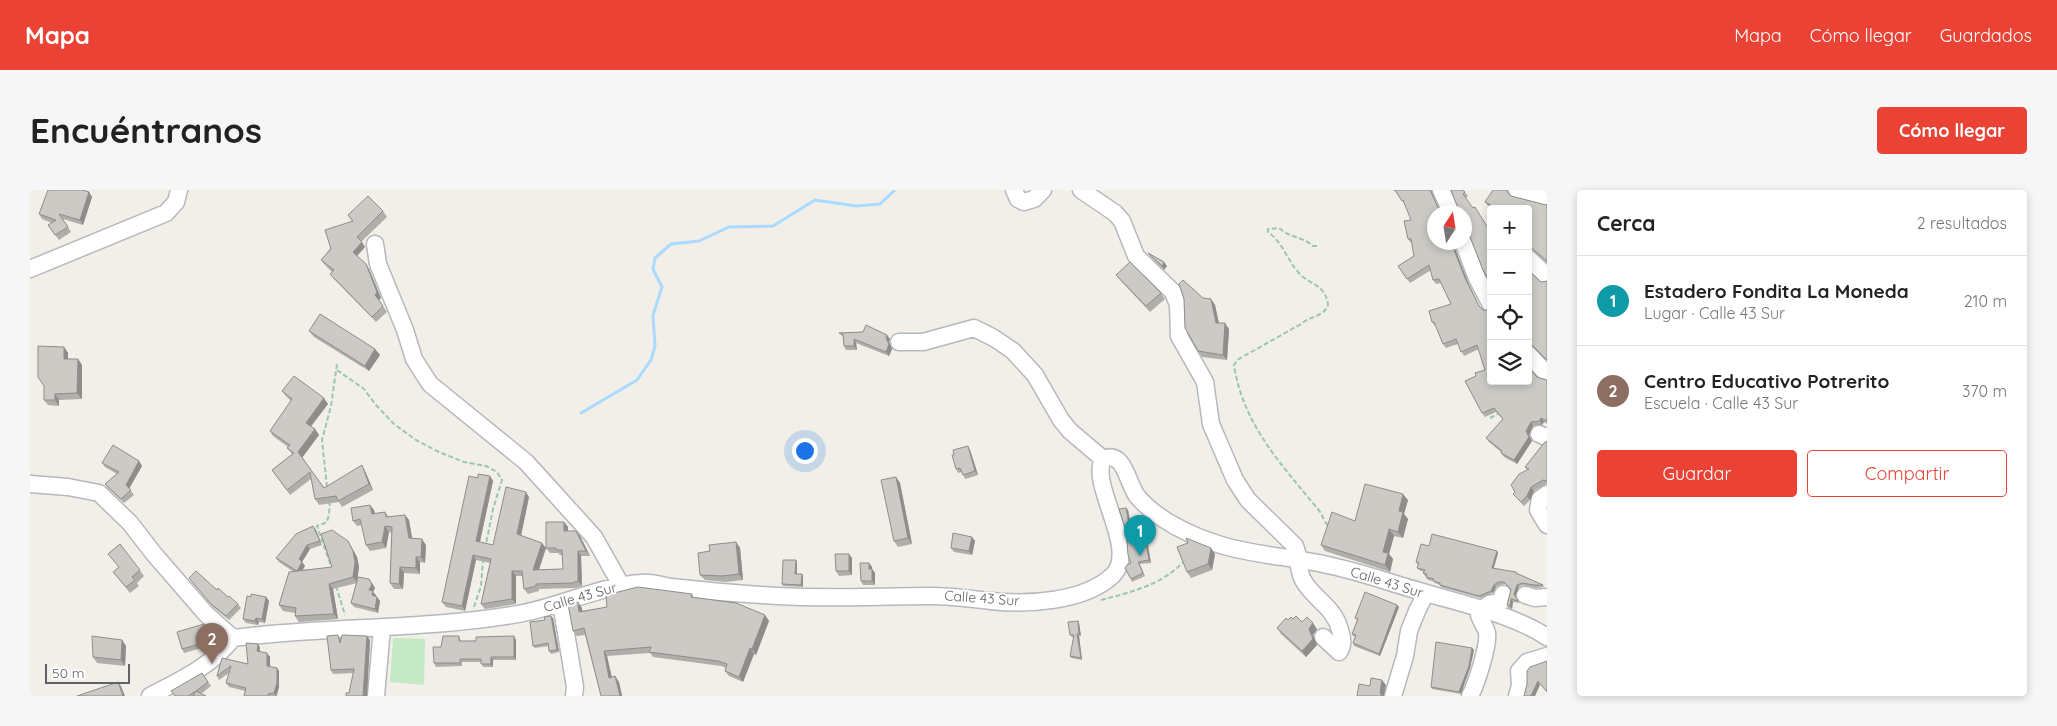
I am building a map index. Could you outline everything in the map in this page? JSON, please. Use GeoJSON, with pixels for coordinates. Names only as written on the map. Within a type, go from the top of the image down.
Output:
{"type":"FeatureCollection","features":[{"type":"Feature","properties":{"kind":"street"},"geometry":{"type":"LineString","coordinates":[[30,270],[166,213],[176,202],[179,190]]}},
{"type":"Feature","properties":{"kind":"street"},"geometry":{"type":"LineString","coordinates":[[1014,190],[1018,199],[1024,202],[1034,199],[1043,190]]}},
{"type":"Feature","properties":{"kind":"street"},"geometry":{"type":"LineString","coordinates":[[1081,190],[1101,202],[1122,221],[1136,256],[1173,292],[1178,305],[1179,336],[1205,382],[1211,424],[1234,480],[1248,500],[1295,546],[1303,580],[1337,618],[1343,637],[1342,648],[1339,652],[1323,637]]}},
{"type":"Feature","properties":{"kind":"street"},"geometry":{"type":"LineString","coordinates":[[1441,190],[1448,205]]}},
{"type":"Feature","properties":{"kind":"street"},"geometry":{"type":"LineString","coordinates":[[1523,191],[1547,199]]}},
{"type":"Feature","properties":{"kind":"street"},"geometry":{"type":"LineString","coordinates":[[374,244],[378,264],[405,330],[414,359],[430,384],[526,462],[594,537],[621,586]]}},
{"type":"Feature","properties":{"kind":"street"},"geometry":{"type":"LineString","coordinates":[[1465,250],[1487,297]]}},
{"type":"Feature","properties":{"kind":"street"},"geometry":{"type":"LineString","coordinates":[[1532,262],[1547,276]]}},
{"type":"Feature","properties":{"kind":"street"},"geometry":{"type":"LineString","coordinates":[[899,342],[923,342],[974,328],[994,338],[1013,352],[1034,375],[1060,420],[1103,459]]}},
{"type":"Feature","properties":{"kind":"street"},"geometry":{"type":"LineString","coordinates":[[1532,358],[1547,374]]}},
{"type":"Feature","properties":{"kind":"street","name":"Calle 43 Sur"},"geometry":{"type":"LineString","coordinates":[[234,638],[278,632],[382,628],[520,614],[621,586],[643,582],[671,587],[779,596],[947,596],[994,602],[1042,601],[1072,596],[1102,584],[1115,573],[1121,561],[1112,512],[1099,473],[1103,459],[1110,457],[1116,458],[1122,464],[1136,494],[1147,506],[1183,531],[1221,545],[1269,556],[1331,565],[1481,609],[1535,629],[1547,638]]}},
{"type":"Feature","properties":{"kind":"street"},"geometry":{"type":"LineString","coordinates":[[30,484],[68,487],[98,493],[130,523],[206,614],[234,638],[227,647],[207,664],[150,696]]}},
{"type":"Feature","properties":{"kind":"street"},"geometry":{"type":"LineString","coordinates":[[1545,495],[1540,499],[1538,510],[1540,517],[1547,525]]}},
{"type":"Feature","properties":{"kind":"street"},"geometry":{"type":"LineString","coordinates":[[1393,696],[1405,656],[1409,631],[1426,594]]}},
{"type":"Feature","properties":{"kind":"street"},"geometry":{"type":"LineString","coordinates":[[1470,696],[1475,687],[1487,641],[1487,632],[1479,615],[1481,609],[1489,604],[1501,602],[1503,594]]}},
{"type":"Feature","properties":{"kind":"street"},"geometry":{"type":"LineString","coordinates":[[1525,595],[1531,598],[1547,597]]}},
{"type":"Feature","properties":{"kind":"street"},"geometry":{"type":"LineString","coordinates":[[561,603],[575,686],[574,696]]}},
{"type":"Feature","properties":{"kind":"street"},"geometry":{"type":"LineString","coordinates":[[376,696],[382,628]]}},
{"type":"Feature","properties":{"kind":"street"},"geometry":{"type":"LineString","coordinates":[[1516,696],[1520,685],[1519,671],[1527,662],[1547,656]]}},
{"type":"Feature","properties":{"kind":"path"},"geometry":{"type":"LineString","coordinates":[[1317,246],[1287,235],[1279,228],[1268,229],[1268,232],[1276,237],[1296,270],[1322,289],[1326,294],[1328,304],[1322,314],[1307,318],[1301,324],[1237,360],[1234,365],[1240,394],[1252,423],[1330,528]]}},
{"type":"Feature","properties":{"kind":"path"},"geometry":{"type":"LineString","coordinates":[[328,492],[323,465],[322,440],[331,406],[336,364]]}},
{"type":"Feature","properties":{"kind":"path"},"geometry":{"type":"LineString","coordinates":[[336,370],[364,389],[394,424],[416,440],[464,462],[486,466],[497,472],[502,480],[493,509],[486,546]]}},
{"type":"Feature","properties":{"kind":"path"},"geometry":{"type":"LineString","coordinates":[[1490,418],[1505,410]]}},
{"type":"Feature","properties":{"kind":"path"},"geometry":{"type":"LineString","coordinates":[[330,499],[327,522],[317,526],[332,572]]}},
{"type":"Feature","properties":{"kind":"path"},"geometry":{"type":"LineString","coordinates":[[1099,601],[1146,589],[1178,568],[1187,558]]}},
{"type":"Feature","properties":{"kind":"path"},"geometry":{"type":"LineString","coordinates":[[471,620],[481,586],[483,559]]}},
{"type":"Feature","properties":{"kind":"path"},"geometry":{"type":"LineString","coordinates":[[336,586],[349,629]]}},
{"type":"Feature","properties":{"kind":"green space"},"geometry":{"type":"Polygon","coordinates":[[[393,638],[425,639],[424,685],[390,682],[393,638]]]}},
{"type":"Feature","properties":{"kind":"building"},"geometry":{"type":"Polygon","coordinates":[[[48,190],[83,190],[89,192],[80,220],[59,214],[68,227],[55,235],[48,225],[56,220],[39,214],[48,190]]]}},
{"type":"Feature","properties":{"kind":"building"},"geometry":{"type":"Polygon","coordinates":[[[1395,190],[1430,190],[1437,205],[1427,205],[1427,250],[1454,250],[1479,306],[1483,310],[1487,310],[1487,385],[1532,385],[1532,371],[1537,377],[1547,380],[1547,421],[1541,418],[1540,421],[1531,422],[1526,431],[1529,437],[1514,460],[1501,453],[1502,451],[1486,438],[1503,419],[1494,408],[1482,413],[1465,381],[1476,376],[1475,373],[1485,370],[1477,345],[1461,352],[1456,339],[1443,344],[1434,322],[1432,322],[1429,311],[1451,304],[1439,279],[1433,280],[1429,265],[1407,279],[1398,266],[1414,256],[1411,239],[1408,239],[1404,221],[1411,220],[1395,190]]]}},
{"type":"Feature","properties":{"kind":"building"},"geometry":{"type":"Polygon","coordinates":[[[1451,190],[1463,190],[1465,192],[1463,194],[1471,205],[1457,205],[1451,190]]]}},
{"type":"Feature","properties":{"kind":"building"},"geometry":{"type":"Polygon","coordinates":[[[1493,190],[1506,190],[1511,196],[1547,204],[1547,261],[1532,248],[1532,205],[1491,205],[1485,202],[1493,190]]]}},
{"type":"Feature","properties":{"kind":"building"},"geometry":{"type":"Polygon","coordinates":[[[368,196],[383,211],[357,237],[362,242],[353,252],[366,264],[377,292],[375,295],[383,306],[372,317],[330,274],[334,270],[321,260],[331,249],[325,230],[353,221],[348,215],[368,196]]]}},
{"type":"Feature","properties":{"kind":"building"},"geometry":{"type":"Polygon","coordinates":[[[1472,207],[1475,207],[1487,226],[1487,277],[1472,242],[1472,207]]]}},
{"type":"Feature","properties":{"kind":"building"},"geometry":{"type":"Polygon","coordinates":[[[1148,253],[1164,262],[1162,266],[1148,253]]]}},
{"type":"Feature","properties":{"kind":"building"},"geometry":{"type":"Polygon","coordinates":[[[1130,262],[1161,293],[1146,306],[1116,275],[1130,262]]]}},
{"type":"Feature","properties":{"kind":"building"},"geometry":{"type":"Polygon","coordinates":[[[1532,274],[1541,282],[1547,281],[1547,360],[1532,345],[1532,274]]]}},
{"type":"Feature","properties":{"kind":"building"},"geometry":{"type":"Polygon","coordinates":[[[1183,280],[1203,298],[1211,299],[1216,323],[1225,323],[1223,355],[1198,351],[1185,328],[1184,299],[1179,284],[1183,280]]]}},
{"type":"Feature","properties":{"kind":"building"},"geometry":{"type":"Polygon","coordinates":[[[320,314],[375,349],[365,366],[309,331],[320,314]]]}},
{"type":"Feature","properties":{"kind":"building"},"geometry":{"type":"Polygon","coordinates":[[[866,325],[887,335],[886,338],[889,344],[886,352],[854,339],[854,346],[844,346],[843,334],[839,333],[863,332],[866,325]]]}},
{"type":"Feature","properties":{"kind":"building"},"geometry":{"type":"Polygon","coordinates":[[[38,346],[64,347],[64,359],[78,359],[77,393],[55,394],[55,400],[44,400],[44,386],[38,377],[38,346]]]}},
{"type":"Feature","properties":{"kind":"building"},"geometry":{"type":"Polygon","coordinates":[[[294,376],[324,398],[306,423],[315,429],[298,452],[324,488],[362,465],[369,484],[338,501],[336,496],[315,499],[310,472],[287,490],[272,470],[294,453],[287,448],[290,445],[270,431],[292,399],[282,391],[294,376]]]}},
{"type":"Feature","properties":{"kind":"building"},"geometry":{"type":"Polygon","coordinates":[[[1547,441],[1547,481],[1543,480],[1531,487],[1527,496],[1521,502],[1513,494],[1515,492],[1511,485],[1519,474],[1529,469],[1525,467],[1547,441]]]}},
{"type":"Feature","properties":{"kind":"building"},"geometry":{"type":"Polygon","coordinates":[[[113,445],[139,461],[126,485],[131,490],[121,499],[105,484],[119,472],[102,463],[113,445]]]}},
{"type":"Feature","properties":{"kind":"building"},"geometry":{"type":"Polygon","coordinates":[[[968,446],[975,471],[963,475],[960,468],[956,469],[952,455],[954,455],[953,450],[968,446]]]}},
{"type":"Feature","properties":{"kind":"building"},"geometry":{"type":"Polygon","coordinates":[[[478,474],[490,476],[476,541],[493,545],[506,487],[526,492],[517,534],[542,543],[533,570],[563,569],[562,550],[546,548],[546,522],[564,522],[564,531],[576,531],[586,551],[578,551],[578,581],[572,583],[536,584],[536,586],[524,589],[522,571],[512,571],[512,599],[481,604],[491,559],[473,555],[462,606],[442,602],[469,476],[478,478],[478,474]]]}},
{"type":"Feature","properties":{"kind":"building"},"geometry":{"type":"Polygon","coordinates":[[[896,477],[908,538],[894,541],[881,480],[896,477]]]}},
{"type":"Feature","properties":{"kind":"building"},"geometry":{"type":"Polygon","coordinates":[[[1365,484],[1403,494],[1399,511],[1403,512],[1398,532],[1389,529],[1383,552],[1388,553],[1385,565],[1321,545],[1332,512],[1355,521],[1365,484]]]}},
{"type":"Feature","properties":{"kind":"building"},"geometry":{"type":"Polygon","coordinates":[[[370,505],[372,514],[385,512],[386,517],[405,515],[409,538],[422,539],[421,557],[416,557],[416,568],[400,567],[399,584],[390,583],[392,527],[385,526],[382,542],[366,545],[360,519],[353,521],[351,508],[370,505]]]}},
{"type":"Feature","properties":{"kind":"building"},"geometry":{"type":"Polygon","coordinates":[[[1126,508],[1130,530],[1139,530],[1141,541],[1144,540],[1144,544],[1146,543],[1149,560],[1138,562],[1143,573],[1131,579],[1125,568],[1131,563],[1128,555],[1126,530],[1119,509],[1126,508]]]}},
{"type":"Feature","properties":{"kind":"building"},"geometry":{"type":"Polygon","coordinates":[[[313,526],[320,541],[307,545],[299,559],[302,562],[297,571],[276,558],[296,534],[313,526]]]}},
{"type":"Feature","properties":{"kind":"building"},"geometry":{"type":"Polygon","coordinates":[[[332,530],[348,541],[353,551],[355,562],[353,577],[329,584],[334,614],[295,616],[296,608],[279,605],[289,572],[332,567],[321,534],[332,530]]]}},
{"type":"Feature","properties":{"kind":"building"},"geometry":{"type":"Polygon","coordinates":[[[953,533],[972,537],[969,551],[951,548],[953,533]]]}},
{"type":"Feature","properties":{"kind":"building"},"geometry":{"type":"Polygon","coordinates":[[[1432,534],[1497,551],[1492,568],[1516,572],[1543,585],[1522,583],[1517,585],[1514,594],[1518,601],[1511,599],[1510,606],[1507,605],[1511,589],[1504,582],[1498,582],[1491,591],[1479,596],[1440,585],[1440,583],[1433,581],[1434,579],[1426,577],[1427,574],[1423,573],[1425,570],[1417,568],[1419,563],[1416,562],[1421,544],[1429,546],[1432,534]]]}},
{"type":"Feature","properties":{"kind":"building"},"geometry":{"type":"Polygon","coordinates":[[[1186,538],[1211,548],[1208,564],[1187,572],[1177,547],[1188,543],[1186,538]]]}},
{"type":"Feature","properties":{"kind":"building"},"geometry":{"type":"Polygon","coordinates":[[[736,542],[739,574],[722,576],[700,575],[698,553],[710,551],[709,545],[736,542]]]}},
{"type":"Feature","properties":{"kind":"building"},"geometry":{"type":"Polygon","coordinates":[[[120,544],[140,570],[132,577],[135,580],[126,587],[113,572],[119,567],[108,554],[120,544]]]}},
{"type":"Feature","properties":{"kind":"building"},"geometry":{"type":"Polygon","coordinates":[[[835,554],[849,554],[849,571],[836,571],[835,554]]]}},
{"type":"Feature","properties":{"kind":"building"},"geometry":{"type":"Polygon","coordinates":[[[783,560],[796,560],[795,574],[802,574],[801,585],[782,584],[783,560]]]}},
{"type":"Feature","properties":{"kind":"building"},"geometry":{"type":"Polygon","coordinates":[[[860,563],[869,563],[869,569],[872,569],[872,581],[861,581],[860,563]]]}},
{"type":"Feature","properties":{"kind":"building"},"geometry":{"type":"Polygon","coordinates":[[[196,571],[217,590],[218,588],[238,604],[226,616],[210,603],[189,578],[196,571]]]}},
{"type":"Feature","properties":{"kind":"building"},"geometry":{"type":"Polygon","coordinates":[[[358,577],[369,579],[372,584],[369,590],[373,591],[372,595],[377,597],[375,609],[351,603],[358,577]]]}},
{"type":"Feature","properties":{"kind":"building"},"geometry":{"type":"Polygon","coordinates":[[[638,587],[692,594],[691,597],[736,603],[765,615],[739,677],[725,671],[727,664],[718,661],[649,652],[651,647],[604,651],[609,678],[615,676],[620,696],[601,696],[584,628],[573,631],[568,604],[578,602],[579,612],[607,607],[606,595],[638,587]]]}},
{"type":"Feature","properties":{"kind":"building"},"geometry":{"type":"Polygon","coordinates":[[[1365,592],[1397,605],[1379,654],[1353,643],[1356,635],[1352,634],[1358,619],[1355,618],[1365,592]]]}},
{"type":"Feature","properties":{"kind":"building"},"geometry":{"type":"Polygon","coordinates":[[[251,594],[266,597],[262,619],[256,618],[255,621],[243,619],[247,596],[251,597],[251,594]]]}},
{"type":"Feature","properties":{"kind":"building"},"geometry":{"type":"Polygon","coordinates":[[[551,616],[557,650],[549,651],[548,643],[533,646],[530,622],[545,620],[544,617],[551,616]]]}},
{"type":"Feature","properties":{"kind":"building"},"geometry":{"type":"Polygon","coordinates":[[[1296,616],[1302,622],[1307,617],[1313,623],[1309,629],[1313,639],[1302,651],[1277,628],[1286,618],[1288,620],[1291,617],[1293,619],[1296,616]]]}},
{"type":"Feature","properties":{"kind":"building"},"geometry":{"type":"Polygon","coordinates":[[[1078,621],[1079,634],[1077,634],[1081,658],[1070,656],[1074,635],[1070,635],[1068,622],[1078,621]]]}},
{"type":"Feature","properties":{"kind":"building"},"geometry":{"type":"Polygon","coordinates":[[[204,624],[209,641],[182,649],[177,632],[204,624]]]}},
{"type":"Feature","properties":{"kind":"building"},"geometry":{"type":"Polygon","coordinates":[[[338,635],[340,643],[342,635],[367,636],[363,696],[346,696],[346,693],[349,693],[354,669],[331,670],[327,636],[338,635]]]}},
{"type":"Feature","properties":{"kind":"building"},"geometry":{"type":"Polygon","coordinates":[[[92,636],[122,640],[121,660],[93,657],[92,636]]]}},
{"type":"Feature","properties":{"kind":"building"},"geometry":{"type":"Polygon","coordinates":[[[443,636],[459,636],[459,641],[476,641],[476,637],[514,636],[514,657],[491,657],[491,664],[481,664],[481,659],[460,659],[460,663],[434,663],[433,647],[441,647],[443,636]]]}},
{"type":"Feature","properties":{"kind":"building"},"geometry":{"type":"Polygon","coordinates":[[[1436,642],[1472,648],[1469,666],[1459,692],[1431,687],[1436,642]]]}},
{"type":"Feature","properties":{"kind":"building"},"geometry":{"type":"Polygon","coordinates":[[[246,643],[258,644],[257,651],[267,653],[267,666],[277,668],[277,683],[274,693],[268,694],[268,696],[244,696],[246,688],[226,683],[231,666],[217,676],[222,658],[248,664],[246,643]]]}},
{"type":"Feature","properties":{"kind":"building"},"geometry":{"type":"Polygon","coordinates":[[[1547,661],[1547,692],[1538,681],[1531,696],[1524,696],[1527,684],[1527,671],[1530,667],[1547,661]]]}},
{"type":"Feature","properties":{"kind":"building"},"geometry":{"type":"Polygon","coordinates":[[[202,673],[208,682],[188,696],[175,696],[171,691],[202,673]]]}},
{"type":"Feature","properties":{"kind":"building"},"geometry":{"type":"Polygon","coordinates":[[[1371,678],[1382,680],[1380,693],[1382,696],[1357,696],[1359,684],[1370,686],[1371,678]]]}},
{"type":"Feature","properties":{"kind":"building"},"geometry":{"type":"Polygon","coordinates":[[[118,682],[123,696],[77,696],[118,682]]]}},
{"type":"Feature","properties":{"kind":"building"},"geometry":{"type":"Polygon","coordinates":[[[196,691],[206,696],[193,696],[196,691]]]}},
{"type":"Feature","properties":{"kind":"waterway"},"geometry":{"type":"LineString","coordinates":[[581,413],[637,380],[651,360],[655,346],[653,315],[662,287],[653,269],[655,258],[671,244],[699,241],[729,227],[773,226],[815,200],[856,206],[880,204],[895,190]]}},
{"type":"Feature","properties":{"kind":"place","name":"Estadero Fondita La Moneda"},"geometry":{"type":"Point","coordinates":[1140,556]}},
{"type":"Feature","properties":{"kind":"place","name":"Centro Educativo Potrerito"},"geometry":{"type":"Point","coordinates":[212,664]}}]}
